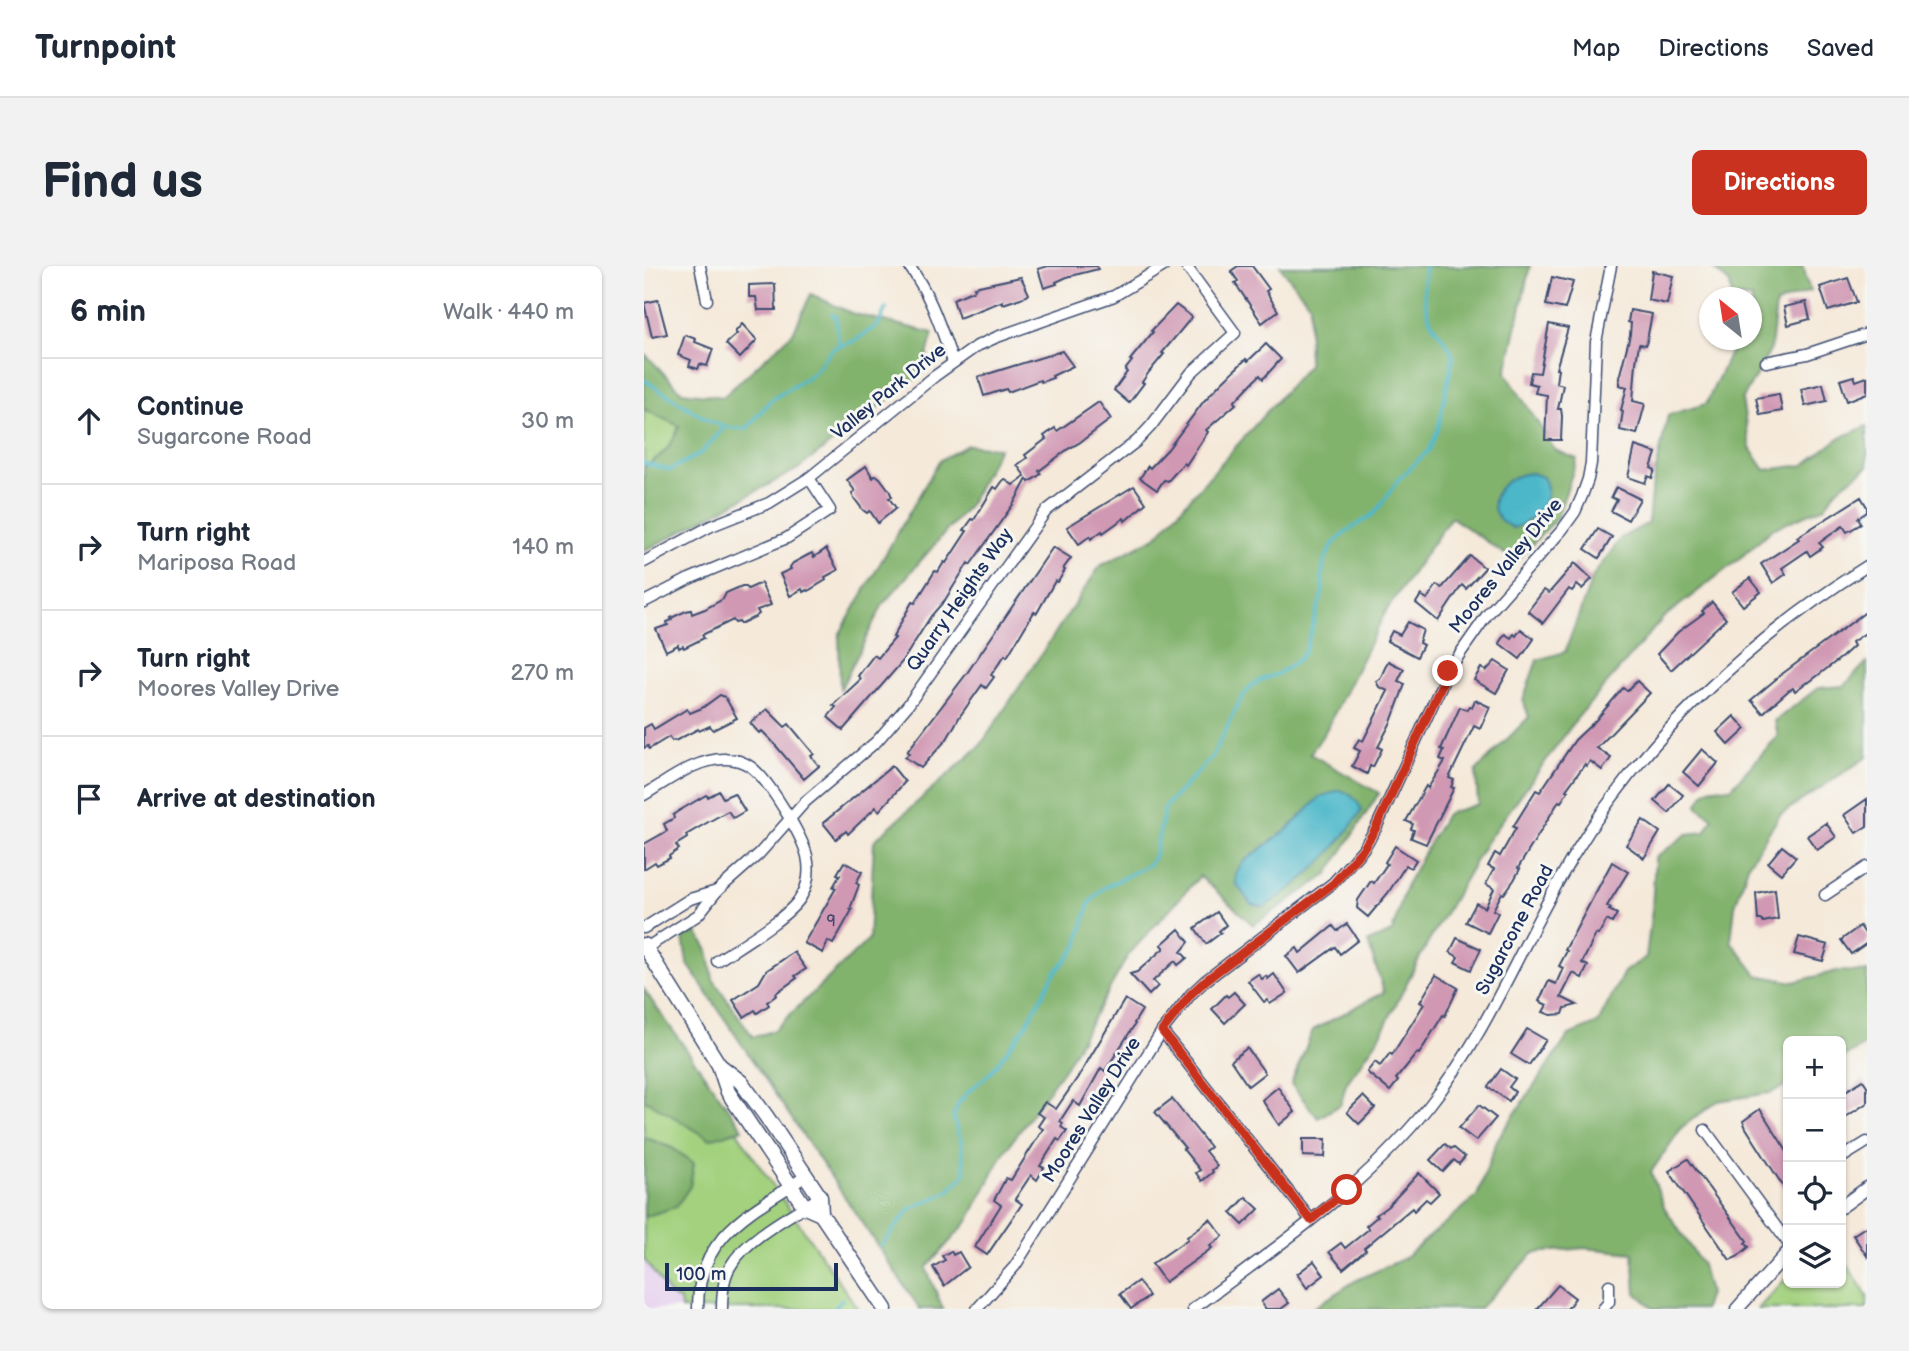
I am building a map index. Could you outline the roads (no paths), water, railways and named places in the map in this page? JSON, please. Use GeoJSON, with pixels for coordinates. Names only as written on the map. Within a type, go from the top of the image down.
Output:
{"type":"FeatureCollection","features":[{"type":"Feature","properties":{"kind":"main road"},"geometry":{"type":"LineString","coordinates":[[645,947],[719,1065],[728,1092],[805,1207],[821,1214]]}},
{"type":"Feature","properties":{"kind":"main road"},"geometry":{"type":"LineString","coordinates":[[719,1065],[741,1082],[806,1176],[820,1197],[821,1214],[885,1309]]}},
{"type":"Feature","properties":{"kind":"street"},"geometry":{"type":"LineString","coordinates":[[700,266],[707,300]]}},
{"type":"Feature","properties":{"kind":"street"},"geometry":{"type":"LineString","coordinates":[[909,266],[925,289],[953,362]]}},
{"type":"Feature","properties":{"kind":"street","name":"Valley Park Drive"},"geometry":{"type":"LineString","coordinates":[[644,562],[711,526],[769,503],[809,478],[953,362],[977,346],[1114,296],[1164,266]]}},
{"type":"Feature","properties":{"kind":"street","name":"Quarry Heights Way"},"geometry":{"type":"LineString","coordinates":[[645,947],[698,915],[717,891],[759,854],[820,789],[877,741],[908,705],[1046,511],[1137,441],[1191,373],[1235,333],[1186,266]]}},
{"type":"Feature","properties":{"kind":"street","name":"Moores Valley Drive"},"geometry":{"type":"LineString","coordinates":[[977,1309],[1015,1266],[1162,1031],[1191,994],[1334,883],[1363,849],[1376,828],[1448,671],[1460,651],[1487,615],[1575,512],[1590,471],[1594,364],[1611,266]]}},
{"type":"Feature","properties":{"kind":"street"},"geometry":{"type":"LineString","coordinates":[[1766,362],[1807,354],[1867,334]]}},
{"type":"Feature","properties":{"kind":"street"},"geometry":{"type":"LineString","coordinates":[[644,602],[689,579],[787,538],[830,510],[809,478]]}},
{"type":"Feature","properties":{"kind":"street","name":"Sugarcone Road"},"geometry":{"type":"LineString","coordinates":[[1193,1309],[1311,1220],[1378,1162],[1428,1107],[1450,1079],[1483,1027],[1572,859],[1610,800],[1646,754],[1718,680],[1763,640],[1867,566]]}},
{"type":"Feature","properties":{"kind":"street"},"geometry":{"type":"LineString","coordinates":[[644,795],[704,762],[728,759],[749,766],[759,774],[802,841],[809,870],[801,897],[782,915],[716,961]]}},
{"type":"Feature","properties":{"kind":"street"},"geometry":{"type":"LineString","coordinates":[[1825,895],[1867,867]]}},
{"type":"Feature","properties":{"kind":"street","name":"Quarry Heights Way"},"geometry":{"type":"LineString","coordinates":[[644,928],[690,899],[717,891]]}},
{"type":"Feature","properties":{"kind":"street"},"geometry":{"type":"LineString","coordinates":[[1162,1031],[1311,1220]]}},
{"type":"Feature","properties":{"kind":"street"},"geometry":{"type":"LineString","coordinates":[[1705,1130],[1783,1236]]}},
{"type":"Feature","properties":{"kind":"street"},"geometry":{"type":"LineString","coordinates":[[1846,1155],[1867,1142]]}},
{"type":"Feature","properties":{"kind":"street"},"geometry":{"type":"LineString","coordinates":[[698,1309],[701,1272],[713,1249],[743,1219],[806,1176]]}},
{"type":"Feature","properties":{"kind":"street"},"geometry":{"type":"LineString","coordinates":[[1846,1203],[1867,1188]]}},
{"type":"Feature","properties":{"kind":"street"},"geometry":{"type":"LineString","coordinates":[[722,1309],[722,1294],[728,1269],[738,1254],[820,1197]]}},
{"type":"Feature","properties":{"kind":"street"},"geometry":{"type":"LineString","coordinates":[[1737,1309],[1783,1258]]}},
{"type":"Feature","properties":{"kind":"street"},"geometry":{"type":"LineString","coordinates":[[1604,1309],[1609,1302],[1609,1285]]}},
{"type":"Feature","properties":{"kind":"water"},"geometry":{"type":"Polygon","coordinates":[[[1532,473],[1543,477],[1547,494],[1545,501],[1536,515],[1513,528],[1495,513],[1496,495],[1509,480],[1532,473]]]}},
{"type":"Feature","properties":{"kind":"water"},"geometry":{"type":"Polygon","coordinates":[[[1339,790],[1353,797],[1362,810],[1342,839],[1306,876],[1279,897],[1264,907],[1251,904],[1236,884],[1236,874],[1242,863],[1288,829],[1319,798],[1339,790]]]}},
{"type":"Feature","properties":{"kind":"waterway"},"geometry":{"type":"LineString","coordinates":[[881,1246],[910,1209],[948,1192],[965,1174],[961,1141],[953,1118],[958,1104],[990,1073],[1025,1027],[1054,974],[1077,947],[1089,904],[1102,889],[1148,865],[1154,858],[1165,807],[1212,757],[1241,699],[1251,686],[1278,674],[1297,661],[1305,651],[1323,591],[1324,561],[1333,544],[1372,515],[1398,480],[1429,450],[1438,430],[1453,357],[1428,314],[1424,290],[1425,266]]}},
{"type":"Feature","properties":{"kind":"waterway"},"geometry":{"type":"LineString","coordinates":[[644,463],[670,470],[701,453],[725,427],[746,429],[771,400],[814,373],[832,349],[856,340],[878,325],[886,308]]}},
{"type":"Feature","properties":{"kind":"waterway"},"geometry":{"type":"LineString","coordinates":[[832,314],[836,318],[839,345]]}},
{"type":"Feature","properties":{"kind":"waterway"},"geometry":{"type":"LineString","coordinates":[[644,380],[706,419],[725,427]]}},
{"type":"Feature","properties":{"kind":"waterway"},"geometry":{"type":"LineString","coordinates":[[834,1309],[842,1299]]}}]}
